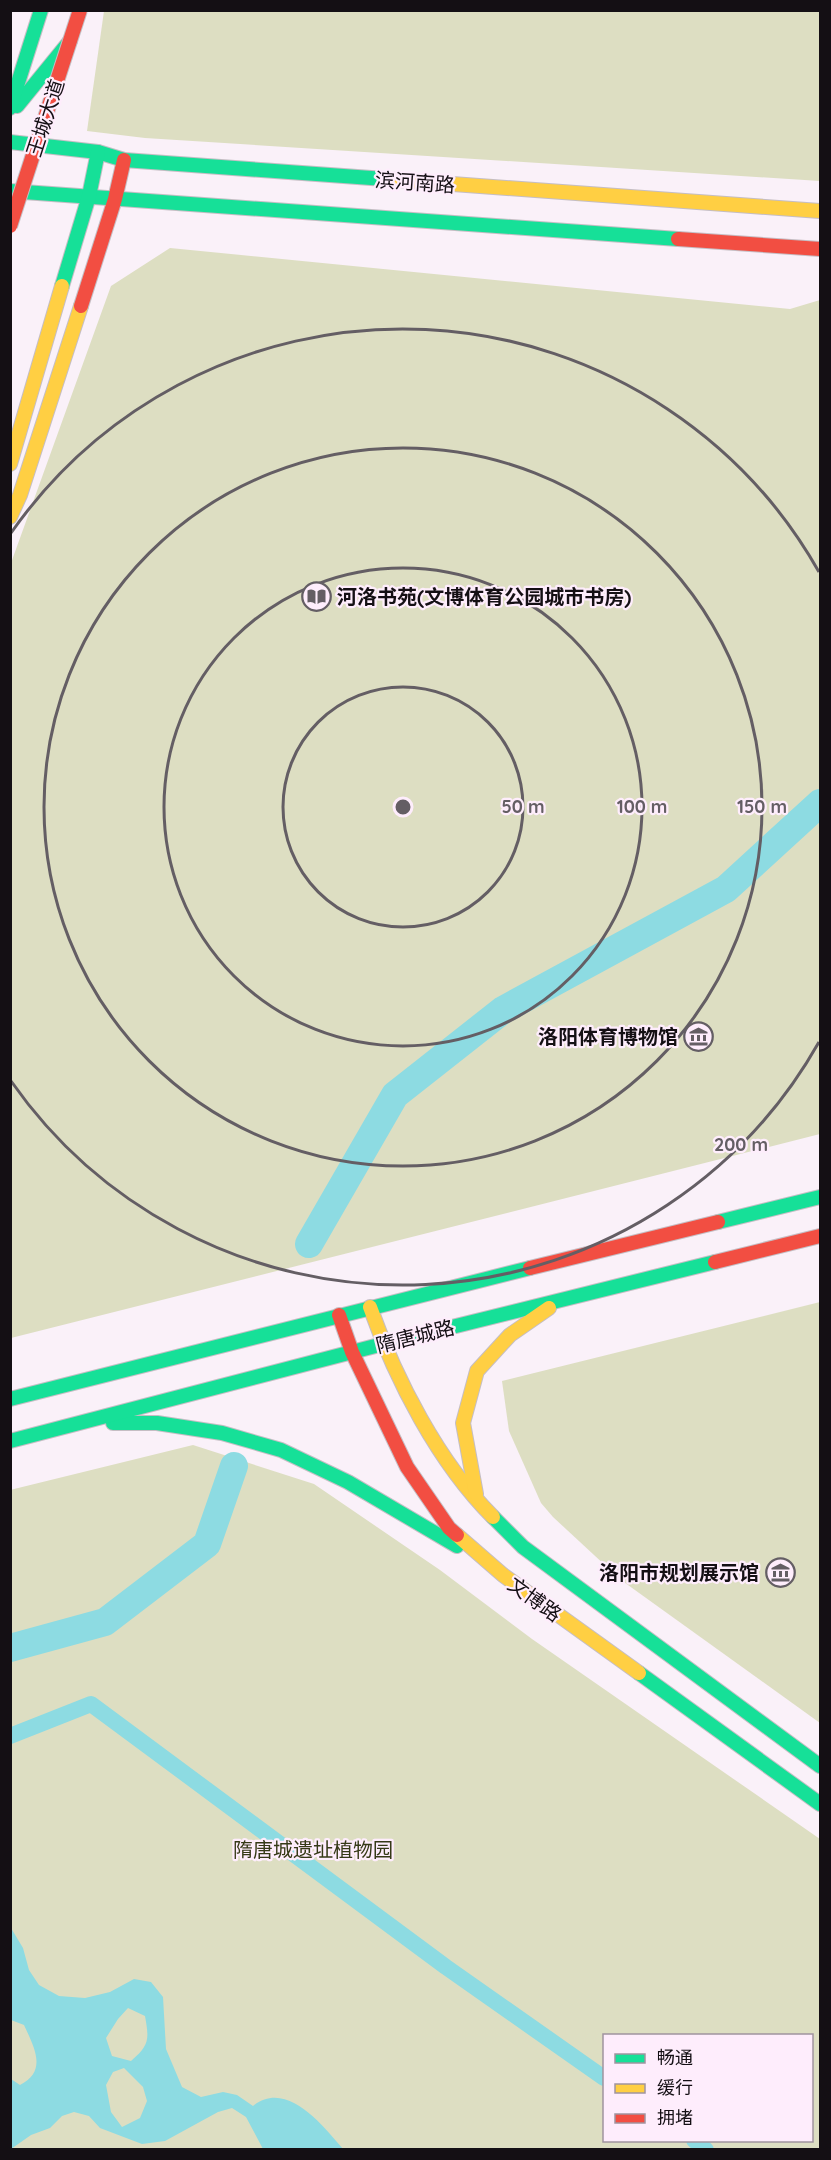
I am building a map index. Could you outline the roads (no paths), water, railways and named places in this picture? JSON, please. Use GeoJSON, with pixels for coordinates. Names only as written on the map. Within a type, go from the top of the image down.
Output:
{"type":"FeatureCollection","features":[{"type":"Feature","properties":{"kind":"main road"},"geometry":{"type":"LineString","coordinates":[[10,108],[41,10]]}},
{"type":"Feature","properties":{"kind":"main road","name":"王城大道"},"geometry":{"type":"LineString","coordinates":[[10,226],[80,10]]}},
{"type":"Feature","properties":{"kind":"main road"},"geometry":{"type":"LineString","coordinates":[[10,115],[70,41]]}},
{"type":"Feature","properties":{"kind":"main road","name":"滨河南路"},"geometry":{"type":"LineString","coordinates":[[10,142],[98,152],[124,160],[820,211]]}},
{"type":"Feature","properties":{"kind":"main road"},"geometry":{"type":"LineString","coordinates":[[10,464],[89,196],[98,152]]}},
{"type":"Feature","properties":{"kind":"main road"},"geometry":{"type":"LineString","coordinates":[[10,517],[24,484],[115,199],[124,160]]}},
{"type":"Feature","properties":{"kind":"main road","name":"滨河南路"},"geometry":{"type":"LineString","coordinates":[[10,191],[820,249]]}},
{"type":"Feature","properties":{"kind":"main road","name":"隋唐城路"},"geometry":{"type":"LineString","coordinates":[[10,1400],[370,1307],[820,1197]]}},
{"type":"Feature","properties":{"kind":"main road","name":"隋唐城路"},"geometry":{"type":"LineString","coordinates":[[10,1441],[383,1344],[820,1236]]}},
{"type":"Feature","properties":{"kind":"main road"},"geometry":{"type":"LineString","coordinates":[[477,1501],[463,1423],[477,1371],[510,1335],[563,1299]]}},
{"type":"Feature","properties":{"kind":"main road","name":"文博路"},"geometry":{"type":"LineString","coordinates":[[370,1307],[383,1344],[433,1441],[477,1501],[523,1547],[820,1766]]}},
{"type":"Feature","properties":{"kind":"main road","name":"文博路"},"geometry":{"type":"LineString","coordinates":[[339,1315],[352,1352],[406,1467],[449,1528],[503,1575],[820,1804]]}},
{"type":"Feature","properties":{"kind":"main road"},"geometry":{"type":"LineString","coordinates":[[84,1423],[157,1423],[222,1433],[281,1450],[348,1482],[503,1575]]}},
{"type":"Feature","properties":{"kind":"water"},"geometry":{"type":"Polygon","coordinates":[[[11,1928],[23,1948],[29,1970],[39,1985],[59,1996],[85,1998],[110,1992],[134,1979],[151,1982],[163,1997],[166,2049],[182,2087],[201,2097],[223,2092],[237,2095],[253,2106],[266,2099],[279,2098],[291,2102],[315,2118],[343,2149],[263,2149],[246,2117],[232,2108],[218,2112],[165,2141],[142,2144],[100,2128],[89,2116],[74,2112],[62,2116],[50,2128],[31,2135],[11,2149],[11,2079],[20,2085],[29,2079],[34,2073],[36,2058],[24,2025],[11,2020],[11,1928]],[[128,2008],[106,2038],[112,2056],[131,2061],[145,2046],[147,2030],[145,2016],[128,2008]],[[124,2068],[113,2072],[106,2085],[111,2112],[122,2127],[140,2118],[147,2101],[143,2087],[124,2068]]]}},
{"type":"Feature","properties":{"kind":"waterway"},"geometry":{"type":"LineString","coordinates":[[309,1244],[395,1095],[503,1010],[726,889],[820,803]]}},
{"type":"Feature","properties":{"kind":"waterway"},"geometry":{"type":"LineString","coordinates":[[10,1648],[105,1622],[207,1544],[234,1466]]}},
{"type":"Feature","properties":{"kind":"waterway"},"geometry":{"type":"LineString","coordinates":[[10,1736],[91,1704],[446,1967],[603,2077]]}},
{"type":"Feature","properties":{"kind":"waterway"},"geometry":{"type":"LineString","coordinates":[[696,2142],[706,2150]]}},
{"type":"Feature","properties":{"kind":"place","name":"河洛书苑(文博体育公园城市书房)"},"geometry":{"type":"Point","coordinates":[316,596]}},
{"type":"Feature","properties":{"kind":"place","name":"洛阳体育博物馆"},"geometry":{"type":"Point","coordinates":[699,1036]}},
{"type":"Feature","properties":{"kind":"place","name":"洛阳市规划展示馆"},"geometry":{"type":"Point","coordinates":[780,1572]}},
{"type":"Feature","properties":{"kind":"park label","name":"隋唐城遗址植物园"},"geometry":{"type":"Point","coordinates":[313,1849]}}]}
